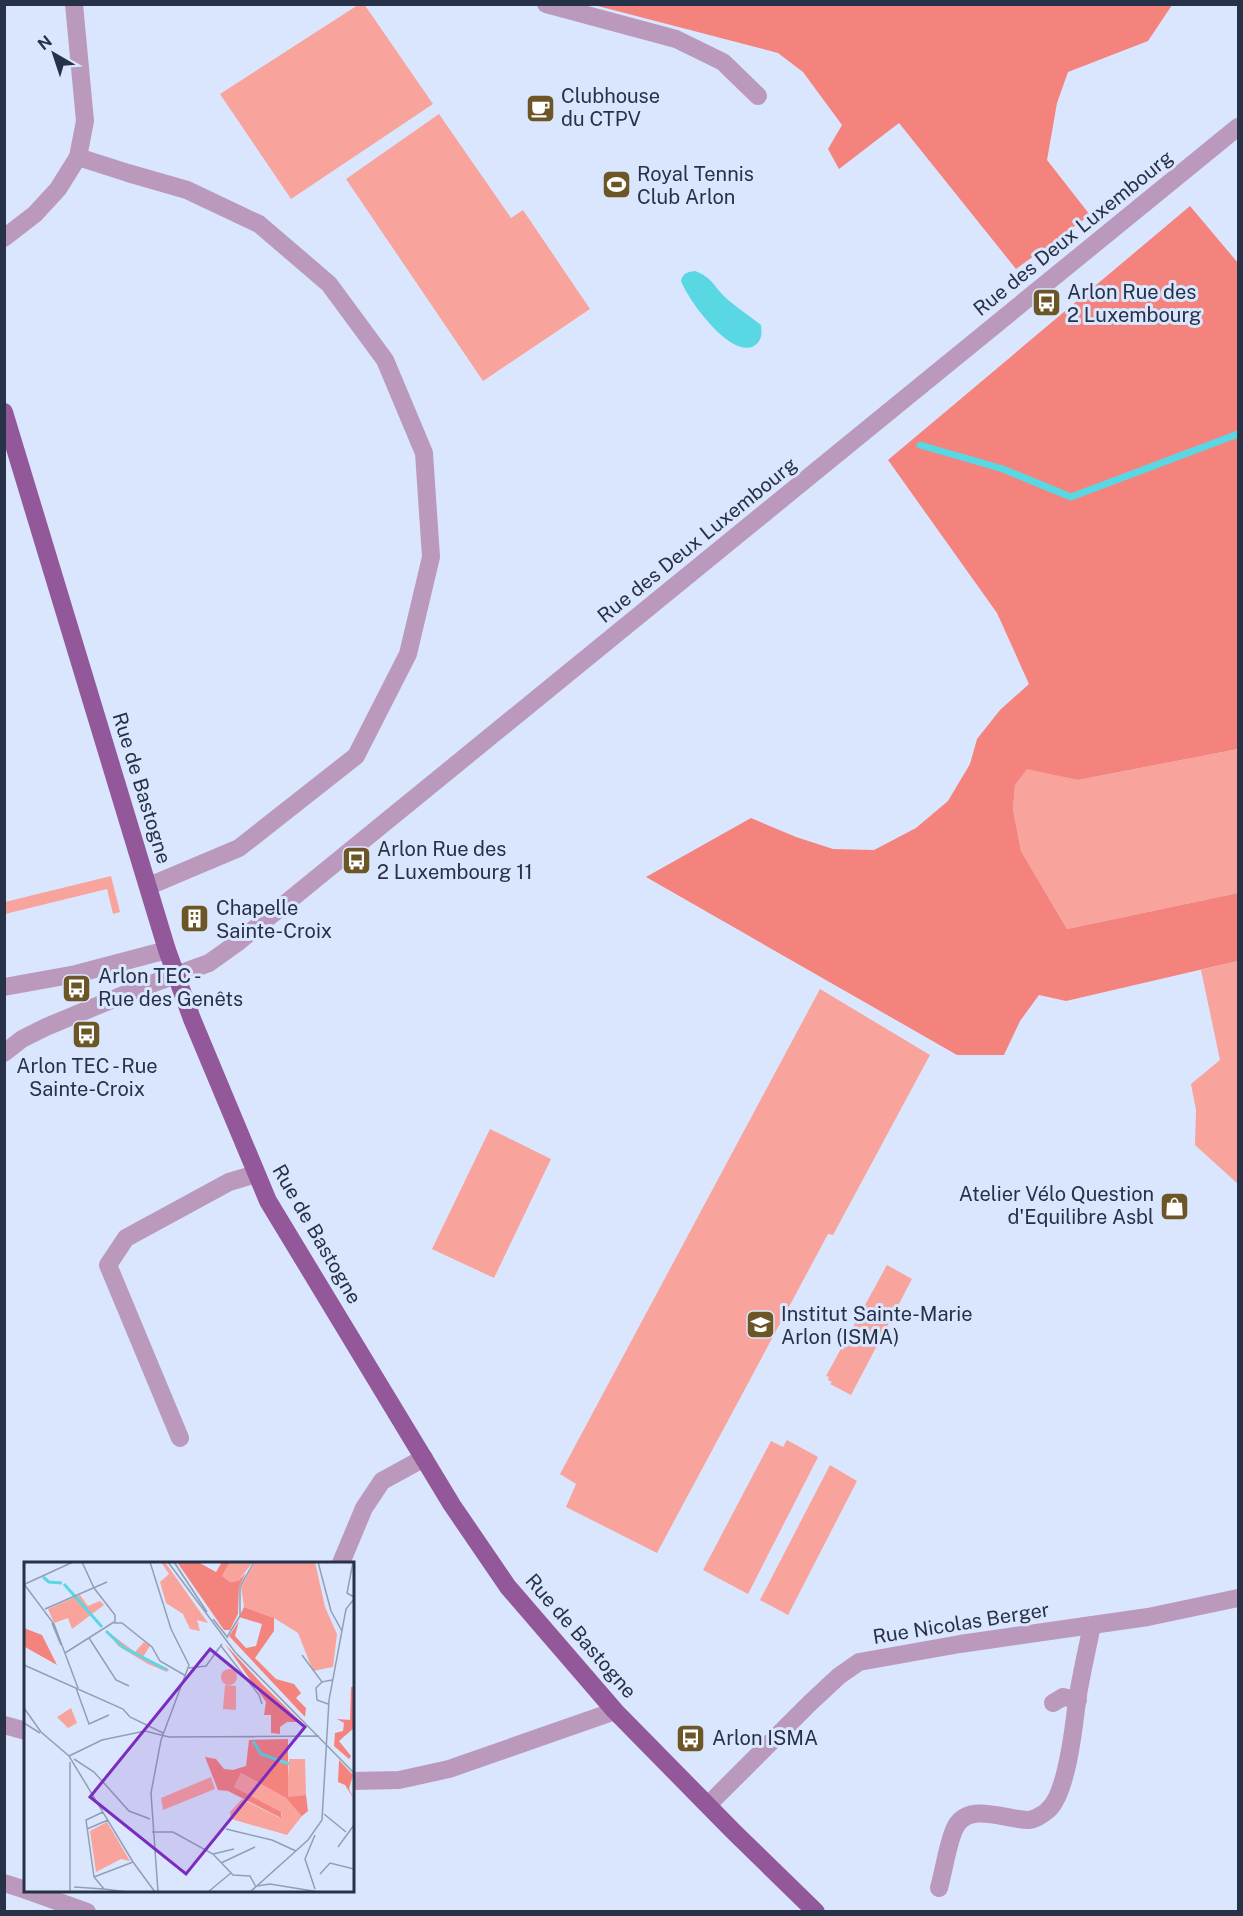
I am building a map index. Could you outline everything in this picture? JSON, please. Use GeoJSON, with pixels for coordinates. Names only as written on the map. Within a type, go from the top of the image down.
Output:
{"type":"FeatureCollection","features":[{"type":"Feature","properties":{"kind":"main road","name":"Rue de Bastogne"},"geometry":{"type":"LineString","coordinates":[[4,412],[167,950],[192,1019],[268,1201],[452,1505],[508,1587],[615,1711],[733,1831],[816,1911]]}},
{"type":"Feature","properties":{"kind":"street"},"geometry":{"type":"LineString","coordinates":[[4,238],[35,214],[58,189],[78,157],[85,121],[74,4]]}},
{"type":"Feature","properties":{"kind":"street"},"geometry":{"type":"LineString","coordinates":[[546,4],[676,39],[723,62],[758,96]]}},
{"type":"Feature","properties":{"kind":"street","name":"Rue des Deux Luxembourg"},"geometry":{"type":"LineString","coordinates":[[4,1053],[22,1039],[46,1027],[140,988],[209,963],[237,943],[1239,127]]}},
{"type":"Feature","properties":{"kind":"street"},"geometry":{"type":"LineString","coordinates":[[78,157],[187,189],[259,224],[329,284],[385,360],[424,453],[431,557],[408,654],[356,756],[239,848],[149,886]]}},
{"type":"Feature","properties":{"kind":"street"},"geometry":{"type":"LineString","coordinates":[[4,987],[76,974],[167,950]]}},
{"type":"Feature","properties":{"kind":"street"},"geometry":{"type":"LineString","coordinates":[[180,1438],[108,1265],[126,1238],[229,1182],[256,1174]]}},
{"type":"Feature","properties":{"kind":"street"},"geometry":{"type":"LineString","coordinates":[[341,1562],[364,1508],[382,1481],[424,1458]]}},
{"type":"Feature","properties":{"kind":"street","name":"Rue Nicolas Berger"},"geometry":{"type":"LineString","coordinates":[[708,1805],[817,1696],[859,1662],[960,1644],[1148,1617],[1239,1598]]}},
{"type":"Feature","properties":{"kind":"street"},"geometry":{"type":"LineString","coordinates":[[939,1888],[954,1829],[962,1818],[970,1814],[988,1814],[1031,1820],[1048,1810],[1058,1798],[1075,1724],[1092,1624]]}},
{"type":"Feature","properties":{"kind":"street"},"geometry":{"type":"LineString","coordinates":[[1053,1703],[1063,1697],[1078,1700]]}},
{"type":"Feature","properties":{"kind":"street"},"geometry":{"type":"LineString","coordinates":[[354,1781],[399,1780],[449,1769],[615,1711]]}},
{"type":"Feature","properties":{"kind":"street"},"geometry":{"type":"LineString","coordinates":[[4,1725],[24,1730]]}},
{"type":"Feature","properties":{"kind":"street"},"geometry":{"type":"LineString","coordinates":[[4,1883],[24,1889]]}},
{"type":"Feature","properties":{"kind":"street"},"geometry":{"type":"LineString","coordinates":[[32,1892],[87,1911]]}},
{"type":"Feature","properties":{"kind":"shaded area"},"geometry":{"type":"Polygon","coordinates":[[[364,4],[433,104],[291,199],[220,94],[358,5],[364,4]]]}},
{"type":"Feature","properties":{"kind":"shaded area"},"geometry":{"type":"Polygon","coordinates":[[[594,5],[1172,5],[1148,41],[1068,72],[1057,103],[1047,160],[1090,215],[1016,269],[899,123],[839,169],[828,149],[842,125],[803,72],[778,53],[594,5]]]}},
{"type":"Feature","properties":{"kind":"shaded area"},"geometry":{"type":"Polygon","coordinates":[[[439,114],[511,218],[523,210],[590,309],[483,381],[346,179],[439,114]]]}},
{"type":"Feature","properties":{"kind":"shaded area"},"geometry":{"type":"Polygon","coordinates":[[[1190,206],[1238,263],[1238,749],[1078,780],[1027,769],[1015,785],[1013,809],[1021,851],[1067,929],[1238,893],[1238,961],[1066,1001],[1039,995],[1020,1021],[1004,1055],[957,1055],[646,877],[751,818],[796,837],[833,849],[874,850],[916,828],[948,801],[970,764],[977,739],[1000,710],[1029,684],[997,613],[888,460],[1190,206]]]}},
{"type":"Feature","properties":{"kind":"shaded area"},"geometry":{"type":"Polygon","coordinates":[[[1238,749],[1238,893],[1067,929],[1021,851],[1013,809],[1015,785],[1027,768],[1078,780],[1238,749]]]}},
{"type":"Feature","properties":{"kind":"shaded area"},"geometry":{"type":"Polygon","coordinates":[[[111,876],[120,912],[113,914],[107,889],[5,914],[5,902],[111,876]]]}},
{"type":"Feature","properties":{"kind":"shaded area"},"geometry":{"type":"Polygon","coordinates":[[[1238,961],[1238,1184],[1195,1145],[1196,1110],[1191,1084],[1220,1060],[1201,970],[1238,961]]]}},
{"type":"Feature","properties":{"kind":"shaded area"},"geometry":{"type":"Polygon","coordinates":[[[820,989],[930,1055],[833,1235],[828,1234],[657,1553],[566,1507],[576,1484],[560,1474],[820,989]]]}},
{"type":"Feature","properties":{"kind":"shaded area"},"geometry":{"type":"Polygon","coordinates":[[[490,1129],[551,1159],[494,1278],[432,1249],[490,1129]]]}},
{"type":"Feature","properties":{"kind":"shaded area"},"geometry":{"type":"Polygon","coordinates":[[[887,1265],[912,1279],[851,1395],[830,1384],[832,1382],[826,1376],[887,1265]]]}},
{"type":"Feature","properties":{"kind":"shaded area"},"geometry":{"type":"Polygon","coordinates":[[[787,1440],[818,1457],[748,1594],[703,1570],[771,1441],[783,1447],[787,1440]]]}},
{"type":"Feature","properties":{"kind":"shaded area"},"geometry":{"type":"Polygon","coordinates":[[[830,1465],[857,1481],[788,1615],[760,1600],[830,1465]]]}},
{"type":"Feature","properties":{"kind":"water"},"geometry":{"type":"Polygon","coordinates":[[[695,271],[709,279],[727,299],[761,325],[761,337],[757,344],[745,348],[734,344],[701,313],[681,281],[686,273],[695,271]]]}},
{"type":"Feature","properties":{"kind":"waterway"},"geometry":{"type":"LineString","coordinates":[[920,445],[1003,469],[1071,497],[1238,434]]}},
{"type":"Feature","properties":{"kind":"place","name":"Clubhouse du CTPV"},"geometry":{"type":"Point","coordinates":[540,108]}},
{"type":"Feature","properties":{"kind":"place","name":"Royal Tennis Club Arlon"},"geometry":{"type":"Point","coordinates":[616,185]}},
{"type":"Feature","properties":{"kind":"place","name":"Arlon Rue des 2 Luxembourg"},"geometry":{"type":"Point","coordinates":[1046,303]}},
{"type":"Feature","properties":{"kind":"place","name":"Arlon Rue des 2 Luxembourg 11"},"geometry":{"type":"Point","coordinates":[356,860]}},
{"type":"Feature","properties":{"kind":"place","name":"Chapelle Sainte-Croix"},"geometry":{"type":"Point","coordinates":[195,919]}},
{"type":"Feature","properties":{"kind":"place","name":"Arlon TEC - Rue des Genêts"},"geometry":{"type":"Point","coordinates":[77,988]}},
{"type":"Feature","properties":{"kind":"place","name":"Arlon TEC - Rue Sainte-Croix"},"geometry":{"type":"Point","coordinates":[87,1035]}},
{"type":"Feature","properties":{"kind":"place","name":"Atelier Vélo Question d'Equilibre Asbl"},"geometry":{"type":"Point","coordinates":[1175,1206]}},
{"type":"Feature","properties":{"kind":"place","name":"Institut Sainte-Marie Arlon (ISMA)"},"geometry":{"type":"Point","coordinates":[760,1325]}},
{"type":"Feature","properties":{"kind":"place","name":"Arlon ISMA"},"geometry":{"type":"Point","coordinates":[691,1738]}}]}
